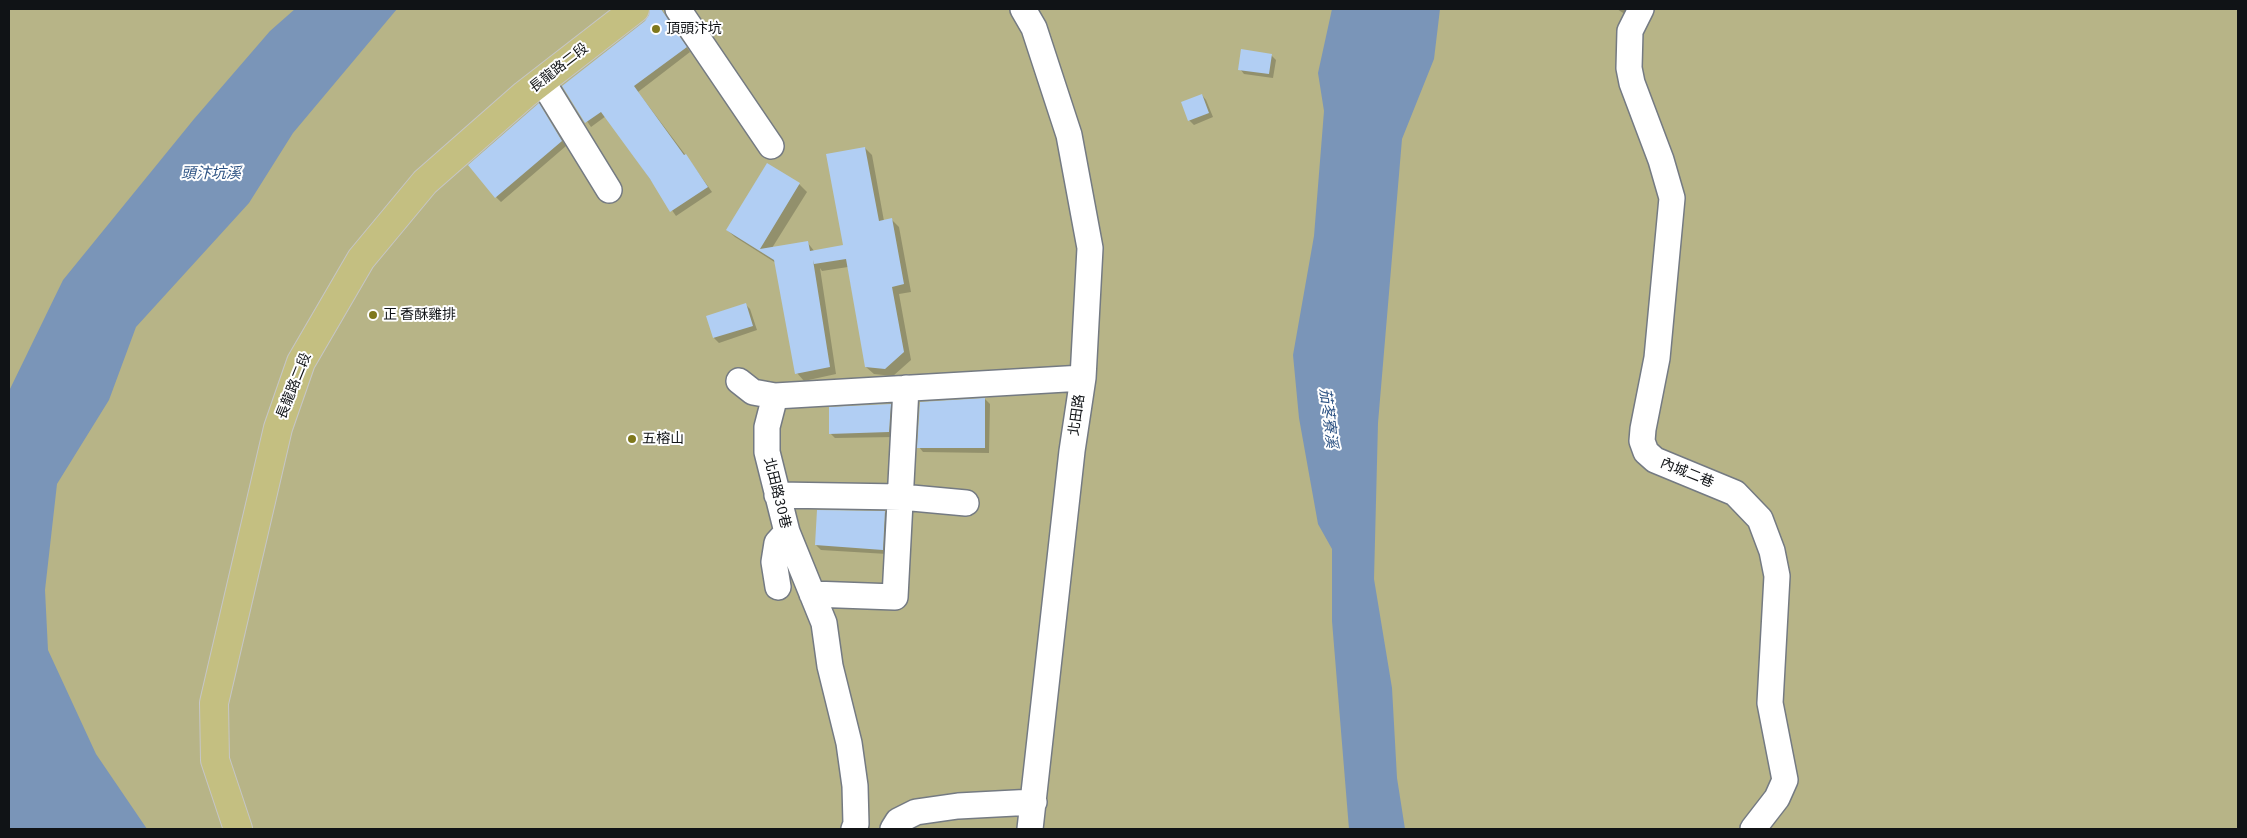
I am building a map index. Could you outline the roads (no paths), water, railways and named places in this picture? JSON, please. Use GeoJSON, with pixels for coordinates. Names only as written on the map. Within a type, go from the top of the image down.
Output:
{"type":"FeatureCollection","features":[{"type":"Feature","properties":{"kind":"main road","name":"長龍路二段"},"geometry":{"type":"LineString","coordinates":[[238,829],[215,760],[214,703],[278,428],[301,362],[361,259],[425,182],[542,81],[636,9]]}},
{"type":"Feature","properties":{"kind":"street"},"geometry":{"type":"LineString","coordinates":[[678,9],[771,146]]}},
{"type":"Feature","properties":{"kind":"street","name":"北田路"},"geometry":{"type":"LineString","coordinates":[[1023,9],[1034,28],[1069,136],[1090,248],[1083,378],[1072,451],[1030,829]]}},
{"type":"Feature","properties":{"kind":"street","name":"內城二巷"},"geometry":{"type":"LineString","coordinates":[[1640,9],[1630,31],[1629,68],[1632,83],[1661,160],[1672,198],[1657,358],[1642,441],[1646,452],[1654,460],[1734,493],[1760,519],[1772,550],[1777,576],[1770,703],[1785,780],[1777,798],[1753,829]]}},
{"type":"Feature","properties":{"kind":"street"},"geometry":{"type":"LineString","coordinates":[[542,81],[609,190]]}},
{"type":"Feature","properties":{"kind":"street"},"geometry":{"type":"LineString","coordinates":[[739,381],[753,392],[776,396],[1083,378]]}},
{"type":"Feature","properties":{"kind":"street"},"geometry":{"type":"LineString","coordinates":[[812,594],[895,597],[906,388]]}},
{"type":"Feature","properties":{"kind":"street","name":"北田路30巷"},"geometry":{"type":"LineString","coordinates":[[776,396],[767,427],[766,452],[787,532],[824,623],[830,666],[849,743],[855,786],[856,824],[854,829]]}},
{"type":"Feature","properties":{"kind":"street"},"geometry":{"type":"LineString","coordinates":[[777,495],[901,497],[966,502]]}},
{"type":"Feature","properties":{"kind":"street"},"geometry":{"type":"LineString","coordinates":[[778,587],[774,562],[777,543],[787,532]]}},
{"type":"Feature","properties":{"kind":"street"},"geometry":{"type":"LineString","coordinates":[[893,829],[898,821],[916,812],[958,806],[1034,802]]}},
{"type":"Feature","properties":{"kind":"water","name":"頭汴坑溪"},"geometry":{"type":"Polygon","coordinates":[[[295,9],[397,9],[293,133],[249,203],[136,327],[109,400],[57,484],[45,590],[48,650],[96,754],[147,829],[9,829],[9,391],[63,280],[194,119],[270,31],[295,9]]]}},
{"type":"Feature","properties":{"kind":"water","name":"茄苳寮溪"},"geometry":{"type":"Polygon","coordinates":[[[1332,9],[1440,9],[1434,59],[1402,139],[1378,423],[1374,579],[1392,688],[1397,778],[1405,829],[1349,829],[1332,621],[1332,549],[1318,524],[1299,418],[1293,355],[1314,236],[1324,111],[1318,73],[1332,9]]]}},
{"type":"Feature","properties":{"kind":"place","name":"頂頭汴坑"},"geometry":{"type":"Point","coordinates":[656,29]}},
{"type":"Feature","properties":{"kind":"place","name":"正 香酥雞排"},"geometry":{"type":"Point","coordinates":[373,315]}},
{"type":"Feature","properties":{"kind":"place","name":"五榕山"},"geometry":{"type":"Point","coordinates":[632,439]}}]}
